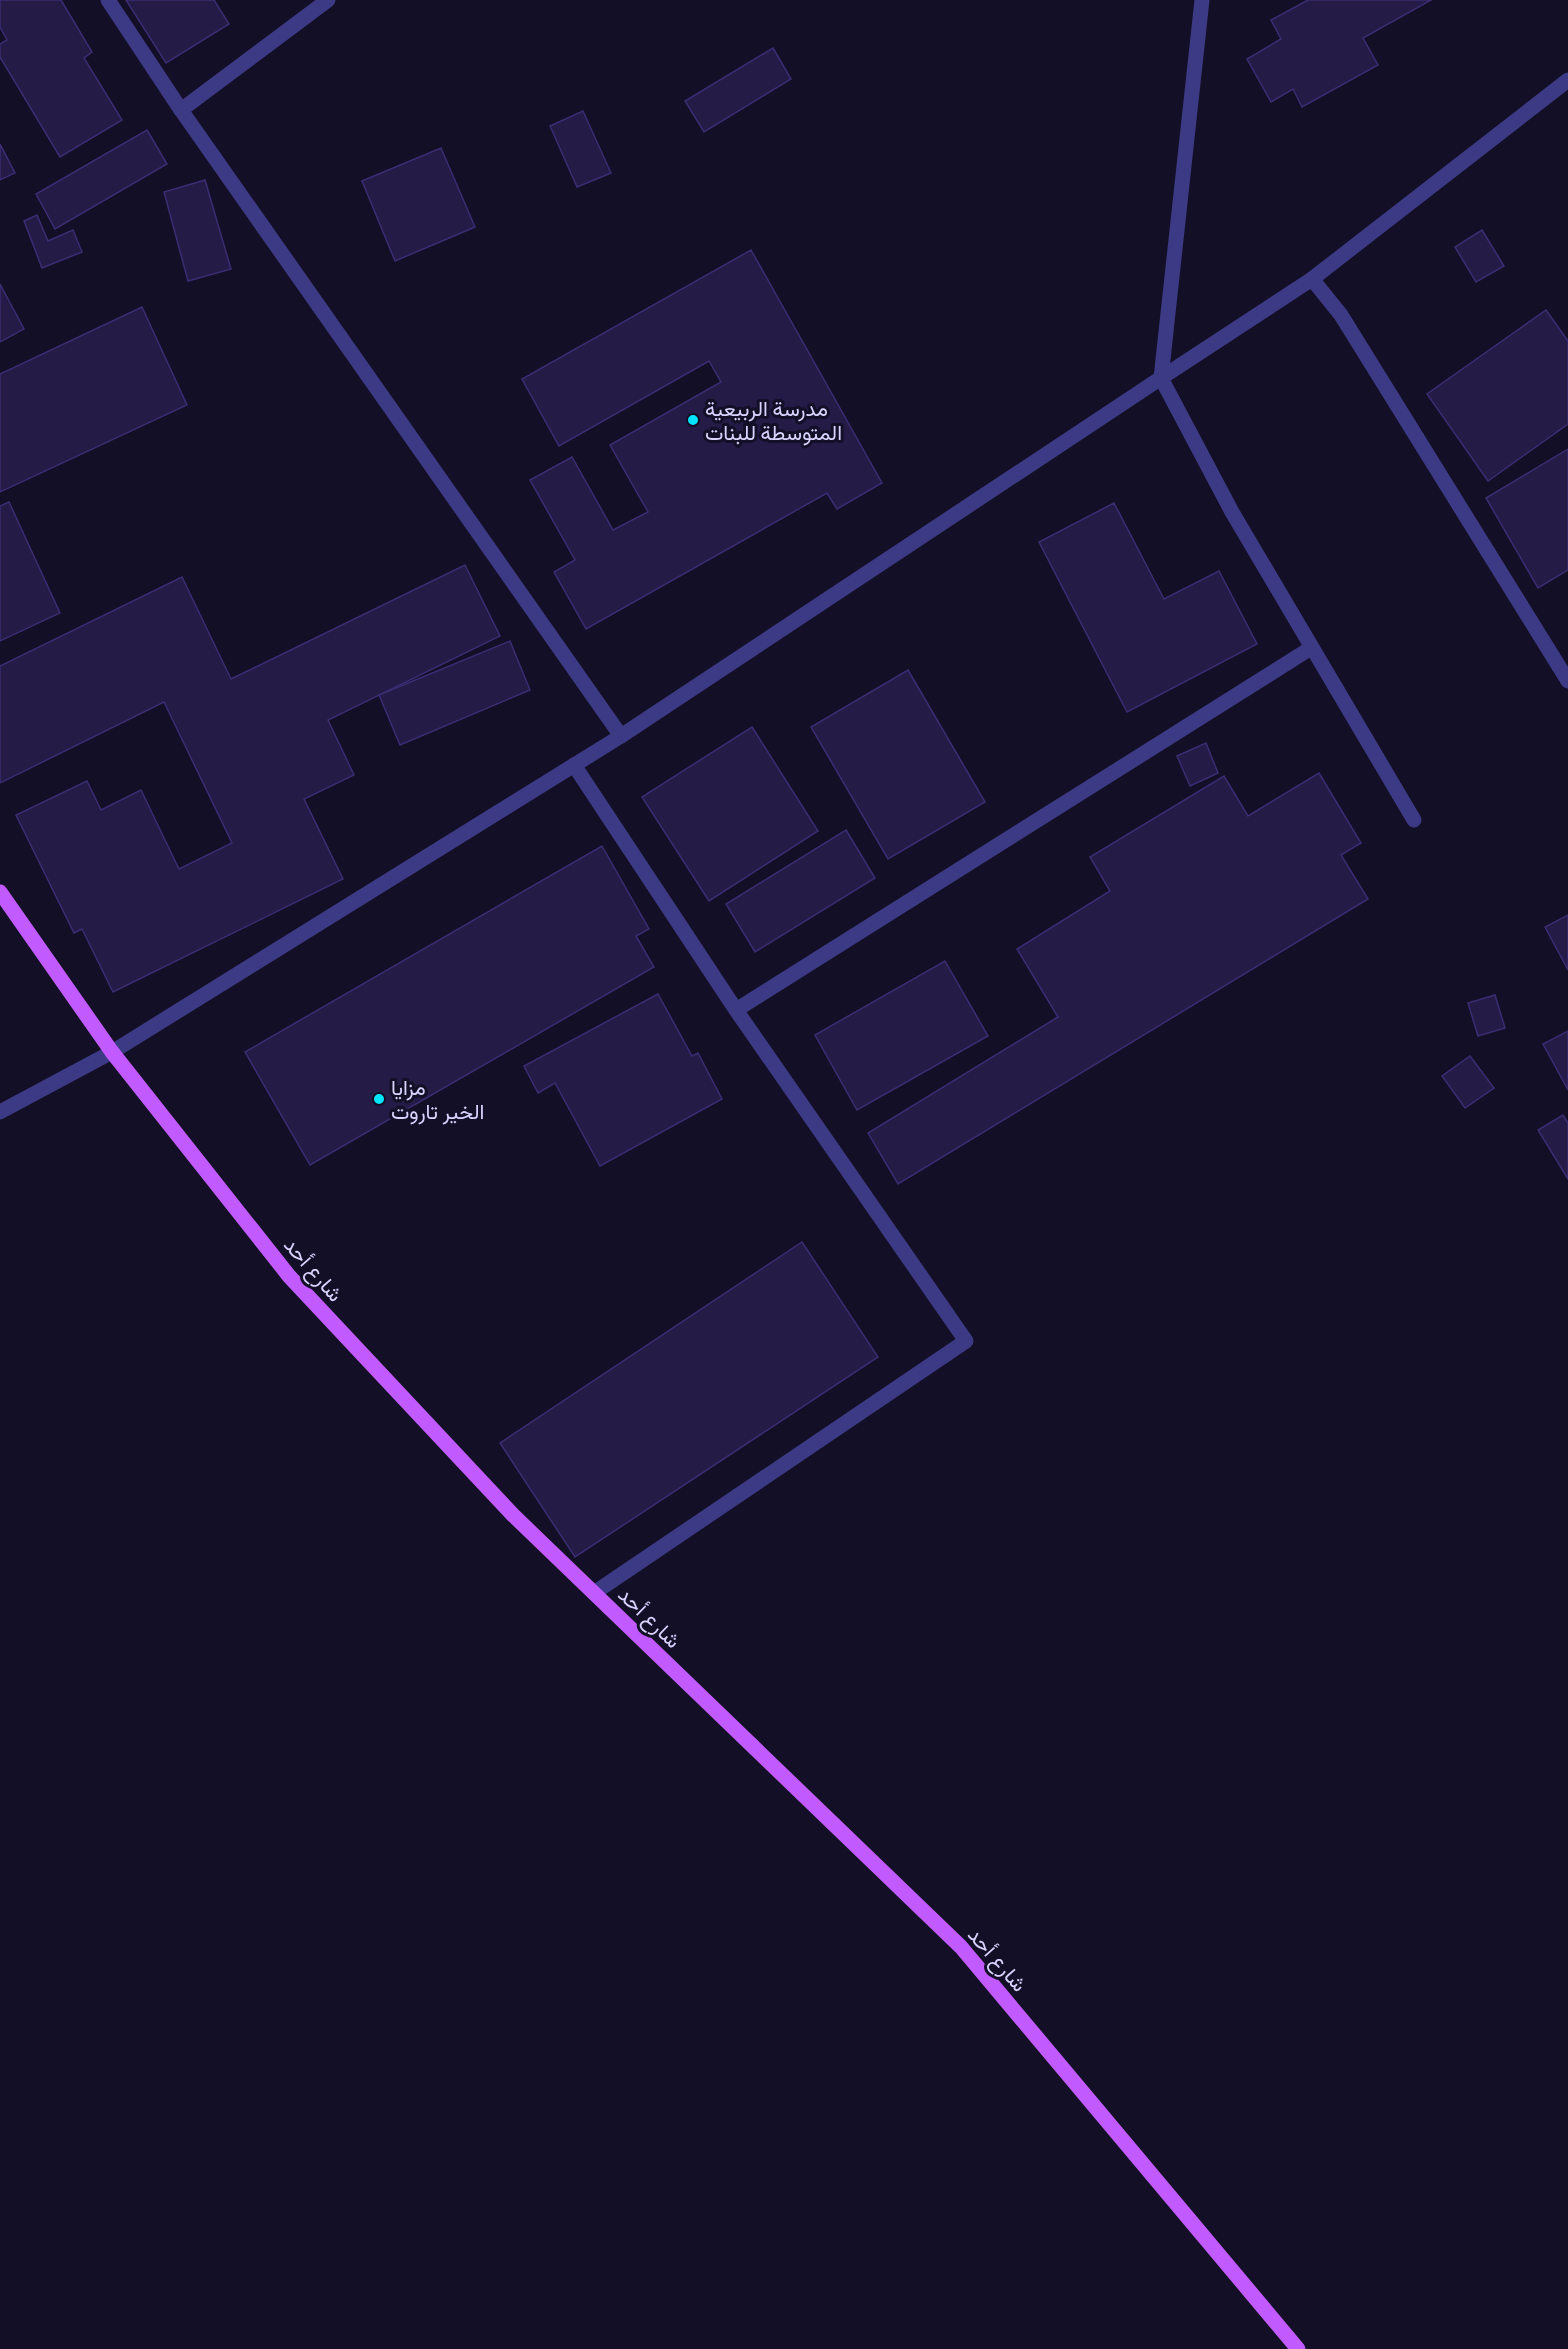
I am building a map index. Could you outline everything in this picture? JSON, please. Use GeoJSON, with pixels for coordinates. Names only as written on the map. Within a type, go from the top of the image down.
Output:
{"type":"FeatureCollection","features":[{"type":"Feature","properties":{"kind":"main road","name":"شارع أحد"},"geometry":{"type":"LineString","coordinates":[[0,892],[112,1052],[289,1276],[513,1515],[961,1947],[1298,2349]]}},
{"type":"Feature","properties":{"kind":"street"},"geometry":{"type":"LineString","coordinates":[[108,0],[181,110],[621,736]]}},
{"type":"Feature","properties":{"kind":"street"},"geometry":{"type":"LineString","coordinates":[[181,110],[328,0]]}},
{"type":"Feature","properties":{"kind":"street"},"geometry":{"type":"LineString","coordinates":[[1202,0],[1161,378],[1232,512],[1414,820]]}},
{"type":"Feature","properties":{"kind":"street"},"geometry":{"type":"LineString","coordinates":[[0,1112],[112,1052],[621,736],[1312,279],[1568,80]]}},
{"type":"Feature","properties":{"kind":"street"},"geometry":{"type":"LineString","coordinates":[[1312,279],[1341,315],[1568,681]]}},
{"type":"Feature","properties":{"kind":"street"},"geometry":{"type":"LineString","coordinates":[[736,1010],[1311,648]]}},
{"type":"Feature","properties":{"kind":"street"},"geometry":{"type":"LineString","coordinates":[[574,765],[736,1010],[966,1341],[594,1593]]}},
{"type":"Feature","properties":{"kind":"building"},"geometry":{"type":"Polygon","coordinates":[[[0,0],[61,0],[92,52],[84,58],[122,120],[60,157],[0,57],[0,44],[7,40],[0,27],[0,0]]]}},
{"type":"Feature","properties":{"kind":"building"},"geometry":{"type":"Polygon","coordinates":[[[126,0],[214,0],[229,24],[166,63],[126,0]]]}},
{"type":"Feature","properties":{"kind":"building"},"geometry":{"type":"Polygon","coordinates":[[[1308,0],[1431,0],[1363,38],[1378,65],[1302,107],[1293,89],[1271,102],[1247,59],[1281,39],[1271,20],[1308,0]]]}},
{"type":"Feature","properties":{"kind":"building"},"geometry":{"type":"Polygon","coordinates":[[[773,48],[791,79],[704,132],[685,101],[773,48]]]}},
{"type":"Feature","properties":{"kind":"building"},"geometry":{"type":"Polygon","coordinates":[[[583,111],[611,173],[577,187],[550,126],[583,111]]]}},
{"type":"Feature","properties":{"kind":"building"},"geometry":{"type":"Polygon","coordinates":[[[147,130],[167,164],[55,229],[36,194],[147,130]]]}},
{"type":"Feature","properties":{"kind":"building"},"geometry":{"type":"Polygon","coordinates":[[[0,144],[15,173],[0,180],[0,144]]]}},
{"type":"Feature","properties":{"kind":"building"},"geometry":{"type":"Polygon","coordinates":[[[441,148],[475,227],[395,261],[362,181],[441,148]]]}},
{"type":"Feature","properties":{"kind":"building"},"geometry":{"type":"Polygon","coordinates":[[[205,180],[231,269],[188,281],[164,192],[205,180]]]}},
{"type":"Feature","properties":{"kind":"building"},"geometry":{"type":"Polygon","coordinates":[[[37,215],[48,241],[73,230],[82,252],[42,268],[24,221],[37,215]]]}},
{"type":"Feature","properties":{"kind":"building"},"geometry":{"type":"Polygon","coordinates":[[[1482,230],[1504,266],[1476,282],[1455,247],[1482,230]]]}},
{"type":"Feature","properties":{"kind":"building"},"geometry":{"type":"Polygon","coordinates":[[[751,250],[882,483],[837,509],[827,493],[586,629],[554,572],[575,560],[530,480],[572,457],[613,530],[648,512],[610,445],[721,382],[709,361],[559,446],[522,379],[751,250]]]}},
{"type":"Feature","properties":{"kind":"building"},"geometry":{"type":"Polygon","coordinates":[[[0,284],[24,329],[0,342],[0,284]]]}},
{"type":"Feature","properties":{"kind":"building"},"geometry":{"type":"Polygon","coordinates":[[[142,307],[187,405],[0,492],[0,374],[142,307]]]}},
{"type":"Feature","properties":{"kind":"building"},"geometry":{"type":"Polygon","coordinates":[[[1546,310],[1568,341],[1568,424],[1488,481],[1427,394],[1546,310]]]}},
{"type":"Feature","properties":{"kind":"building"},"geometry":{"type":"Polygon","coordinates":[[[1568,449],[1568,570],[1538,588],[1486,498],[1568,449]]]}},
{"type":"Feature","properties":{"kind":"building"},"geometry":{"type":"Polygon","coordinates":[[[9,502],[60,613],[0,641],[0,506],[9,502]]]}},
{"type":"Feature","properties":{"kind":"building"},"geometry":{"type":"Polygon","coordinates":[[[1114,503],[1164,599],[1219,571],[1257,644],[1127,712],[1039,542],[1114,503]]]}},
{"type":"Feature","properties":{"kind":"building"},"geometry":{"type":"Polygon","coordinates":[[[465,565],[500,636],[328,720],[354,775],[304,799],[343,879],[113,992],[82,929],[74,933],[16,815],[87,781],[101,810],[141,790],[179,869],[232,843],[164,702],[0,783],[0,666],[182,577],[231,679],[465,565]]]}},
{"type":"Feature","properties":{"kind":"building"},"geometry":{"type":"Polygon","coordinates":[[[510,641],[530,690],[400,745],[379,695],[510,641]]]}},
{"type":"Feature","properties":{"kind":"building"},"geometry":{"type":"Polygon","coordinates":[[[908,670],[985,802],[888,859],[811,727],[908,670]]]}},
{"type":"Feature","properties":{"kind":"building"},"geometry":{"type":"Polygon","coordinates":[[[752,727],[818,831],[709,901],[642,797],[752,727]]]}},
{"type":"Feature","properties":{"kind":"building"},"geometry":{"type":"Polygon","coordinates":[[[1206,743],[1218,773],[1190,786],[1177,756],[1206,743]]]}},
{"type":"Feature","properties":{"kind":"building"},"geometry":{"type":"Polygon","coordinates":[[[1319,773],[1361,843],[1341,855],[1368,899],[898,1184],[868,1133],[1058,1017],[1017,949],[1110,891],[1090,857],[1224,776],[1248,816],[1319,773]]]}},
{"type":"Feature","properties":{"kind":"building"},"geometry":{"type":"Polygon","coordinates":[[[846,830],[875,878],[755,952],[726,904],[846,830]]]}},
{"type":"Feature","properties":{"kind":"building"},"geometry":{"type":"Polygon","coordinates":[[[602,846],[649,929],[636,936],[654,967],[310,1165],[245,1052],[602,846]]]}},
{"type":"Feature","properties":{"kind":"building"},"geometry":{"type":"Polygon","coordinates":[[[1568,915],[1568,970],[1545,927],[1568,915]]]}},
{"type":"Feature","properties":{"kind":"building"},"geometry":{"type":"Polygon","coordinates":[[[945,961],[988,1036],[857,1110],[815,1035],[945,961]]]}},
{"type":"Feature","properties":{"kind":"building"},"geometry":{"type":"Polygon","coordinates":[[[658,994],[692,1056],[698,1053],[722,1099],[600,1166],[555,1083],[538,1093],[524,1066],[658,994]]]}},
{"type":"Feature","properties":{"kind":"building"},"geometry":{"type":"Polygon","coordinates":[[[1495,995],[1505,1028],[1478,1036],[1468,1003],[1495,995]]]}},
{"type":"Feature","properties":{"kind":"building"},"geometry":{"type":"Polygon","coordinates":[[[1568,1031],[1568,1090],[1543,1044],[1568,1031]]]}},
{"type":"Feature","properties":{"kind":"building"},"geometry":{"type":"Polygon","coordinates":[[[1470,1056],[1494,1088],[1465,1108],[1442,1076],[1470,1056]]]}},
{"type":"Feature","properties":{"kind":"building"},"geometry":{"type":"Polygon","coordinates":[[[1563,1115],[1568,1123],[1568,1179],[1538,1130],[1563,1115]]]}},
{"type":"Feature","properties":{"kind":"building"},"geometry":{"type":"Polygon","coordinates":[[[802,1242],[878,1357],[575,1557],[500,1443],[802,1242]]]}},
{"type":"Feature","properties":{"kind":"place","name":"مدرسة الربيعية المتوسطة للبنات"},"geometry":{"type":"Point","coordinates":[693,420]}},
{"type":"Feature","properties":{"kind":"place","name":"مزايا الخير تاروت"},"geometry":{"type":"Point","coordinates":[379,1099]}}]}
